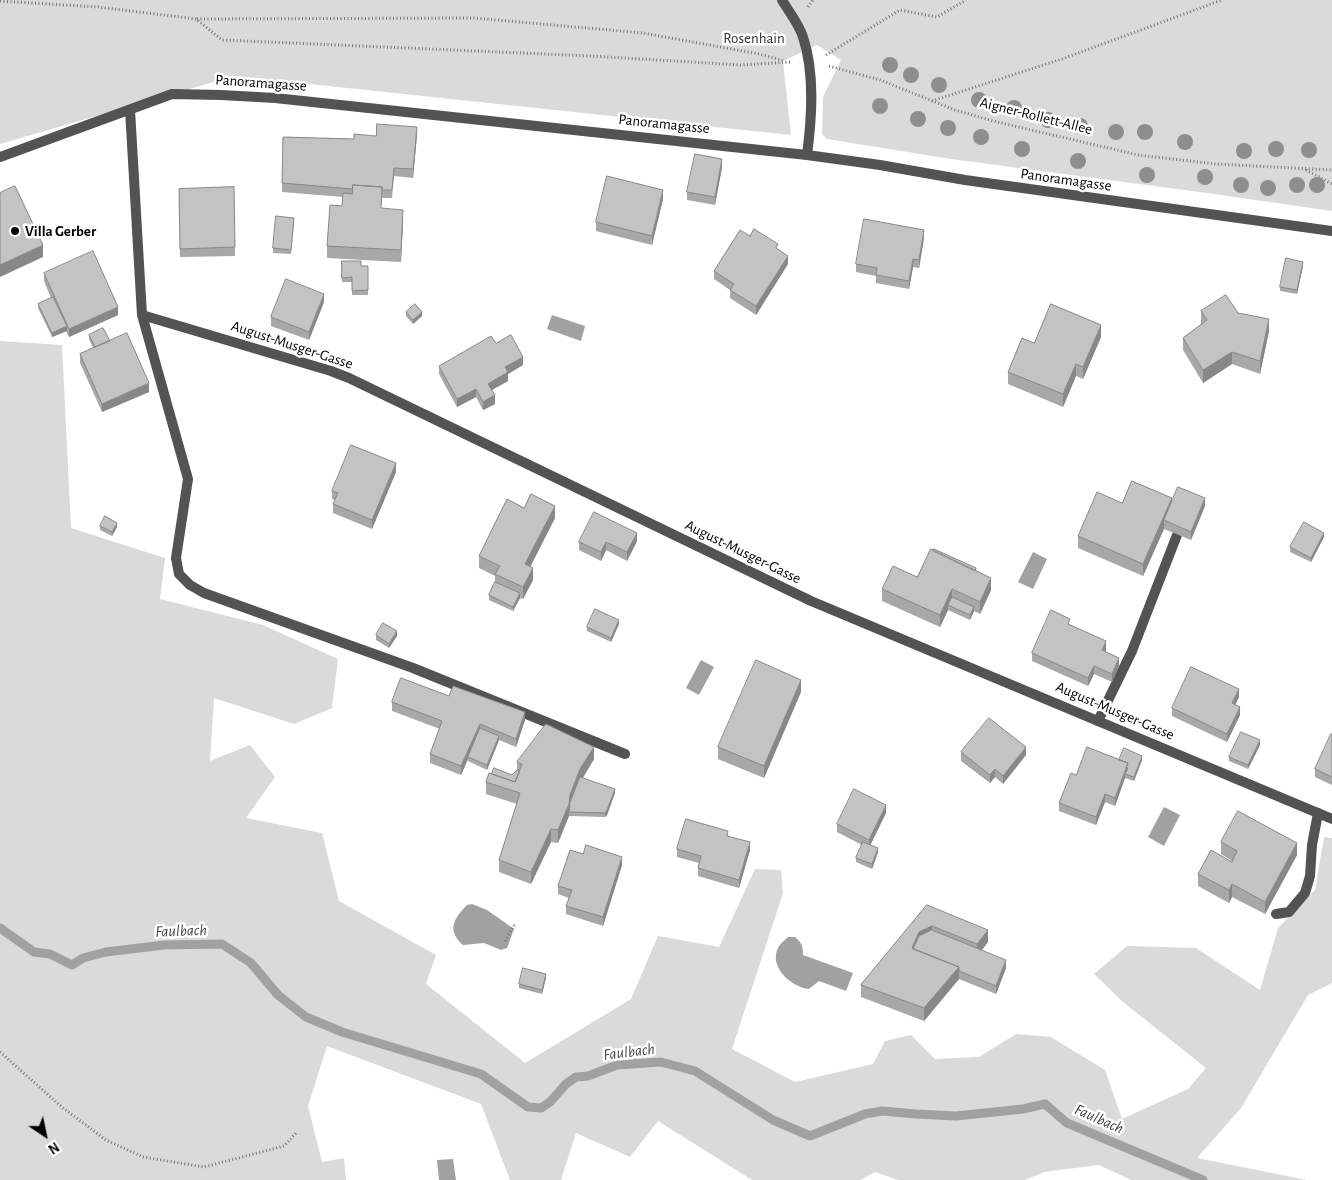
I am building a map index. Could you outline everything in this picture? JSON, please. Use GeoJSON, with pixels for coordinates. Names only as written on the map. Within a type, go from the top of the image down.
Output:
{"type":"FeatureCollection","features":[{"type":"Feature","properties":{"kind":"street"},"geometry":{"type":"LineString","coordinates":[[782,0],[803,35],[810,63],[810,134],[807,155]]}},
{"type":"Feature","properties":{"kind":"street","name":"Panoramagasse"},"geometry":{"type":"LineString","coordinates":[[0,157],[172,94],[266,97],[807,155],[880,165],[983,183],[1332,231]]}},
{"type":"Feature","properties":{"kind":"street"},"geometry":{"type":"LineString","coordinates":[[130,110],[142,315],[188,479],[176,558],[179,574],[190,585],[204,593],[413,668],[625,754]]}},
{"type":"Feature","properties":{"kind":"street","name":"August-Musger-Gasse"},"geometry":{"type":"LineString","coordinates":[[142,315],[349,378],[811,601],[1332,819]]}},
{"type":"Feature","properties":{"kind":"street"},"geometry":{"type":"LineString","coordinates":[[1098,721],[1132,651],[1177,535]]}},
{"type":"Feature","properties":{"kind":"street"},"geometry":{"type":"LineString","coordinates":[[1276,914],[1289,912],[1305,894],[1310,876],[1312,845],[1318,813]]}},
{"type":"Feature","properties":{"kind":"path"},"geometry":{"type":"LineString","coordinates":[[810,63],[838,49],[900,10],[937,16],[966,0]]}},
{"type":"Feature","properties":{"kind":"path"},"geometry":{"type":"LineString","coordinates":[[931,101],[1062,59],[1222,0]]}},
{"type":"Feature","properties":{"kind":"path"},"geometry":{"type":"LineString","coordinates":[[0,1],[98,7],[196,19],[474,18],[642,33],[759,54],[789,62]]}},
{"type":"Feature","properties":{"kind":"path"},"geometry":{"type":"LineString","coordinates":[[196,19],[222,40],[592,56],[741,65],[789,62]]}},
{"type":"Feature","properties":{"kind":"path","name":"Aigner-Rollett-Allee"},"geometry":{"type":"LineString","coordinates":[[789,62],[810,63],[845,70],[880,80],[931,101],[993,121],[1138,155],[1216,164],[1332,170]]}},
{"type":"Feature","properties":{"kind":"path"},"geometry":{"type":"LineString","coordinates":[[1304,168],[1332,184]]}},
{"type":"Feature","properties":{"kind":"path"},"geometry":{"type":"LineString","coordinates":[[505,941],[515,924]]}},
{"type":"Feature","properties":{"kind":"path"},"geometry":{"type":"LineString","coordinates":[[0,1052],[63,1108],[106,1140],[143,1157],[204,1167],[284,1146],[297,1132]]}},
{"type":"Feature","properties":{"kind":"green space","name":"Rosenhain"},"geometry":{"type":"Polygon","coordinates":[[[0,0],[1332,0],[1332,211],[951,159],[827,139],[822,134],[823,97],[841,60],[817,45],[783,61],[791,135],[234,76],[0,144],[0,0]]]}},
{"type":"Feature","properties":{"kind":"green space"},"geometry":{"type":"Polygon","coordinates":[[[0,341],[62,345],[71,528],[165,558],[160,599],[263,625],[338,659],[332,708],[294,724],[214,698],[210,761],[250,745],[275,777],[246,818],[322,833],[339,901],[436,955],[426,984],[525,1063],[631,999],[658,936],[719,947],[755,869],[781,870],[783,893],[732,1049],[795,1082],[873,1064],[885,1041],[911,1035],[935,1059],[979,1057],[1016,1034],[1051,1037],[1105,1070],[1122,1119],[1188,1089],[1206,1068],[1123,1002],[1094,974],[1127,946],[1196,948],[1260,990],[1278,928],[1315,890],[1324,837],[1332,838],[1332,983],[1308,995],[1241,1108],[1197,1158],[1307,1180],[1131,1180],[1099,1165],[1044,1172],[1025,1180],[898,1180],[875,1172],[860,1180],[752,1180],[658,1121],[630,1157],[576,1133],[561,1180],[510,1180],[481,1104],[327,1046],[308,1106],[322,1162],[344,1158],[346,1180],[0,1180],[0,341]]]}},
{"type":"Feature","properties":{"kind":"shaded area"},"geometry":{"type":"Polygon","coordinates":[[[552,315],[585,326],[581,341],[547,329],[552,315]]]}},
{"type":"Feature","properties":{"kind":"shaded area"},"geometry":{"type":"Polygon","coordinates":[[[1033,552],[1047,559],[1033,589],[1018,582],[1033,552]]]}},
{"type":"Feature","properties":{"kind":"shaded area"},"geometry":{"type":"Polygon","coordinates":[[[701,660],[714,667],[699,695],[686,688],[701,660]]]}},
{"type":"Feature","properties":{"kind":"shaded area"},"geometry":{"type":"Polygon","coordinates":[[[1164,807],[1180,815],[1164,846],[1148,837],[1164,807]]]}},
{"type":"Feature","properties":{"kind":"shaded area"},"geometry":{"type":"Polygon","coordinates":[[[472,904],[487,910],[514,929],[507,948],[501,950],[484,943],[463,945],[458,940],[454,930],[455,920],[467,905],[472,904]]]}},
{"type":"Feature","properties":{"kind":"shaded area"},"geometry":{"type":"Polygon","coordinates":[[[788,937],[795,937],[799,941],[803,955],[853,973],[846,991],[819,981],[809,989],[788,980],[778,968],[776,954],[779,946],[788,937]]]}},
{"type":"Feature","properties":{"kind":"shaded area"},"geometry":{"type":"Polygon","coordinates":[[[453,1159],[456,1180],[439,1180],[437,1160],[453,1159]]]}},
{"type":"Feature","properties":{"kind":"building"},"geometry":{"type":"Polygon","coordinates":[[[377,124],[417,127],[413,169],[394,168],[392,190],[382,190],[382,187],[353,185],[352,189],[282,183],[283,137],[354,139],[354,134],[376,136],[377,124]]]}},
{"type":"Feature","properties":{"kind":"building"},"geometry":{"type":"Polygon","coordinates":[[[695,154],[722,159],[715,197],[687,192],[695,154]]]}},
{"type":"Feature","properties":{"kind":"building"},"geometry":{"type":"Polygon","coordinates":[[[607,176],[663,190],[652,236],[596,222],[607,176]]]}},
{"type":"Feature","properties":{"kind":"building"},"geometry":{"type":"Polygon","coordinates":[[[353,185],[382,187],[381,208],[403,210],[401,250],[327,246],[330,205],[342,206],[343,193],[352,194],[353,185]]]}},
{"type":"Feature","properties":{"kind":"building","name":"Villa Gerber"},"geometry":{"type":"Polygon","coordinates":[[[15,186],[43,245],[0,265],[0,193],[15,186]]]}},
{"type":"Feature","properties":{"kind":"building"},"geometry":{"type":"Polygon","coordinates":[[[234,187],[235,247],[180,249],[179,189],[234,187]]]}},
{"type":"Feature","properties":{"kind":"building"},"geometry":{"type":"Polygon","coordinates":[[[276,216],[294,218],[291,250],[273,248],[276,216]]]}},
{"type":"Feature","properties":{"kind":"building"},"geometry":{"type":"Polygon","coordinates":[[[864,219],[924,230],[919,260],[913,259],[909,281],[876,275],[877,268],[856,264],[864,219]]]}},
{"type":"Feature","properties":{"kind":"building"},"geometry":{"type":"Polygon","coordinates":[[[754,229],[778,244],[776,248],[788,256],[756,306],[730,290],[734,284],[714,271],[740,230],[750,236],[754,229]]]}},
{"type":"Feature","properties":{"kind":"building"},"geometry":{"type":"Polygon","coordinates":[[[93,251],[118,307],[69,329],[44,273],[93,251]]]}},
{"type":"Feature","properties":{"kind":"building"},"geometry":{"type":"Polygon","coordinates":[[[1286,258],[1303,262],[1297,290],[1280,287],[1286,258]]]}},
{"type":"Feature","properties":{"kind":"building"},"geometry":{"type":"Polygon","coordinates":[[[342,261],[361,261],[361,266],[368,266],[368,290],[352,291],[352,277],[342,278],[342,261]]]}},
{"type":"Feature","properties":{"kind":"building"},"geometry":{"type":"Polygon","coordinates":[[[286,279],[324,294],[309,332],[271,317],[286,279]]]}},
{"type":"Feature","properties":{"kind":"building"},"geometry":{"type":"Polygon","coordinates":[[[1226,295],[1238,313],[1269,319],[1260,361],[1232,352],[1203,370],[1183,338],[1207,320],[1201,311],[1226,295]]]}},
{"type":"Feature","properties":{"kind":"building"},"geometry":{"type":"Polygon","coordinates":[[[53,297],[67,326],[52,333],[38,304],[53,297]]]}},
{"type":"Feature","properties":{"kind":"building"},"geometry":{"type":"Polygon","coordinates":[[[415,304],[422,312],[413,320],[406,312],[415,304]]]}},
{"type":"Feature","properties":{"kind":"building"},"geometry":{"type":"Polygon","coordinates":[[[1051,304],[1101,325],[1083,367],[1076,364],[1063,394],[1008,372],[1022,338],[1034,343],[1051,304]]]}},
{"type":"Feature","properties":{"kind":"building"},"geometry":{"type":"Polygon","coordinates":[[[103,328],[110,341],[95,347],[89,335],[103,328]]]}},
{"type":"Feature","properties":{"kind":"building"},"geometry":{"type":"Polygon","coordinates":[[[127,333],[149,383],[102,404],[80,354],[127,333]]]}},
{"type":"Feature","properties":{"kind":"building"},"geometry":{"type":"Polygon","coordinates":[[[511,335],[523,357],[505,367],[508,372],[488,384],[495,395],[483,402],[476,389],[457,399],[439,366],[491,336],[496,343],[511,335]]]}},
{"type":"Feature","properties":{"kind":"building"},"geometry":{"type":"Polygon","coordinates":[[[351,445],[396,463],[372,520],[333,504],[338,493],[332,491],[351,445]]]}},
{"type":"Feature","properties":{"kind":"building"},"geometry":{"type":"Polygon","coordinates":[[[1132,481],[1172,498],[1143,564],[1078,536],[1097,492],[1122,503],[1132,481]]]}},
{"type":"Feature","properties":{"kind":"building"},"geometry":{"type":"Polygon","coordinates":[[[1178,487],[1205,498],[1191,532],[1164,520],[1178,487]]]}},
{"type":"Feature","properties":{"kind":"building"},"geometry":{"type":"Polygon","coordinates":[[[531,494],[555,506],[525,564],[533,568],[523,587],[495,574],[500,566],[479,556],[507,499],[524,508],[531,494]]]}},
{"type":"Feature","properties":{"kind":"building"},"geometry":{"type":"Polygon","coordinates":[[[594,512],[637,533],[627,552],[606,542],[601,552],[579,542],[594,512]]]}},
{"type":"Feature","properties":{"kind":"building"},"geometry":{"type":"Polygon","coordinates":[[[105,516],[117,523],[112,532],[100,526],[105,516]]]}},
{"type":"Feature","properties":{"kind":"building"},"geometry":{"type":"Polygon","coordinates":[[[1304,522],[1324,533],[1311,558],[1290,547],[1304,522]]]}},
{"type":"Feature","properties":{"kind":"building"},"geometry":{"type":"Polygon","coordinates":[[[931,549],[991,578],[980,602],[952,589],[940,615],[882,589],[893,566],[917,577],[931,549]]]}},
{"type":"Feature","properties":{"kind":"building"},"geometry":{"type":"Polygon","coordinates":[[[934,549],[976,568],[975,571],[933,551],[934,549]]]}},
{"type":"Feature","properties":{"kind":"building"},"geometry":{"type":"Polygon","coordinates":[[[495,582],[520,593],[513,607],[489,595],[495,582]]]}},
{"type":"Feature","properties":{"kind":"building"},"geometry":{"type":"Polygon","coordinates":[[[952,597],[974,607],[970,615],[948,605],[952,597]]]}},
{"type":"Feature","properties":{"kind":"building"},"geometry":{"type":"Polygon","coordinates":[[[595,609],[619,620],[611,638],[587,627],[595,609]]]}},
{"type":"Feature","properties":{"kind":"building"},"geometry":{"type":"Polygon","coordinates":[[[1051,610],[1070,619],[1068,624],[1106,641],[1102,650],[1119,658],[1112,674],[1094,666],[1088,678],[1032,653],[1051,610]]]}},
{"type":"Feature","properties":{"kind":"building"},"geometry":{"type":"Polygon","coordinates":[[[383,623],[397,631],[389,644],[376,635],[383,623]]]}},
{"type":"Feature","properties":{"kind":"building"},"geometry":{"type":"Polygon","coordinates":[[[756,660],[801,680],[764,766],[718,747],[756,660]]]}},
{"type":"Feature","properties":{"kind":"building"},"geometry":{"type":"Polygon","coordinates":[[[1191,667],[1239,689],[1232,703],[1240,707],[1227,734],[1172,708],[1191,667]]]}},
{"type":"Feature","properties":{"kind":"building"},"geometry":{"type":"Polygon","coordinates":[[[401,678],[449,696],[453,686],[525,712],[516,739],[480,724],[461,766],[430,754],[442,721],[392,702],[401,678]]]}},
{"type":"Feature","properties":{"kind":"building"},"geometry":{"type":"Polygon","coordinates":[[[989,718],[1026,747],[1003,776],[995,769],[990,775],[961,752],[989,718]]]}},
{"type":"Feature","properties":{"kind":"building"},"geometry":{"type":"Polygon","coordinates":[[[546,724],[594,747],[580,769],[570,795],[569,804],[558,830],[551,829],[531,872],[499,860],[520,793],[486,782],[489,773],[515,782],[522,764],[517,762],[546,724]]]}},
{"type":"Feature","properties":{"kind":"building"},"geometry":{"type":"Polygon","coordinates":[[[480,728],[499,736],[487,765],[468,757],[480,728]]]}},
{"type":"Feature","properties":{"kind":"building"},"geometry":{"type":"Polygon","coordinates":[[[1241,732],[1260,740],[1248,765],[1229,757],[1241,732]]]}},
{"type":"Feature","properties":{"kind":"building"},"geometry":{"type":"Polygon","coordinates":[[[1332,734],[1332,777],[1315,769],[1332,734]]]}},
{"type":"Feature","properties":{"kind":"building"},"geometry":{"type":"Polygon","coordinates":[[[1087,747],[1128,763],[1115,798],[1105,794],[1096,817],[1059,803],[1071,773],[1076,775],[1087,747]]]}},
{"type":"Feature","properties":{"kind":"building"},"geometry":{"type":"Polygon","coordinates":[[[1124,748],[1142,756],[1134,777],[1125,774],[1128,763],[1119,760],[1124,748]]]}},
{"type":"Feature","properties":{"kind":"building"},"geometry":{"type":"Polygon","coordinates":[[[494,768],[512,775],[517,770],[520,771],[515,782],[492,774],[494,768]]]}},
{"type":"Feature","properties":{"kind":"building"},"geometry":{"type":"Polygon","coordinates":[[[580,777],[615,789],[605,813],[569,812],[570,803],[580,777]]]}},
{"type":"Feature","properties":{"kind":"building"},"geometry":{"type":"Polygon","coordinates":[[[854,789],[886,805],[869,840],[837,824],[854,789]]]}},
{"type":"Feature","properties":{"kind":"building"},"geometry":{"type":"Polygon","coordinates":[[[1238,811],[1297,843],[1265,902],[1232,884],[1229,890],[1198,874],[1211,850],[1232,862],[1237,851],[1221,842],[1238,811]]]}},
{"type":"Feature","properties":{"kind":"building"},"geometry":{"type":"Polygon","coordinates":[[[686,819],[728,831],[727,836],[750,842],[739,880],[698,868],[701,856],[677,849],[686,819]]]}},
{"type":"Feature","properties":{"kind":"building"},"geometry":{"type":"Polygon","coordinates":[[[863,842],[878,848],[872,864],[856,858],[863,842]]]}},
{"type":"Feature","properties":{"kind":"building"},"geometry":{"type":"Polygon","coordinates":[[[586,845],[622,857],[603,917],[566,906],[572,890],[558,886],[570,850],[583,854],[586,845]]]}},
{"type":"Feature","properties":{"kind":"building"},"geometry":{"type":"Polygon","coordinates":[[[927,905],[988,930],[977,944],[932,926],[919,932],[912,948],[959,967],[924,1008],[861,985],[927,905]]]}},
{"type":"Feature","properties":{"kind":"building"},"geometry":{"type":"Polygon","coordinates":[[[932,930],[1006,960],[996,986],[959,971],[959,967],[913,949],[919,936],[932,930]]]}},
{"type":"Feature","properties":{"kind":"building"},"geometry":{"type":"Polygon","coordinates":[[[523,968],[546,974],[542,990],[519,984],[523,968]]]}},
{"type":"Feature","properties":{"kind":"waterway","name":"Faulbach"},"geometry":{"type":"LineString","coordinates":[[0,928],[34,952],[50,954],[72,965],[83,958],[106,952],[164,945],[222,944],[251,963],[278,995],[306,1017],[342,1032],[481,1074],[528,1107],[541,1108],[576,1077],[588,1076],[617,1065],[661,1062],[695,1071],[773,1120],[810,1136],[865,1114],[882,1111],[956,1116],[1023,1109],[1045,1104],[1067,1123],[1203,1180]]}},
{"type":"Feature","properties":{"kind":"place","name":"Villa Gerber"},"geometry":{"type":"Point","coordinates":[15,231]}}]}
